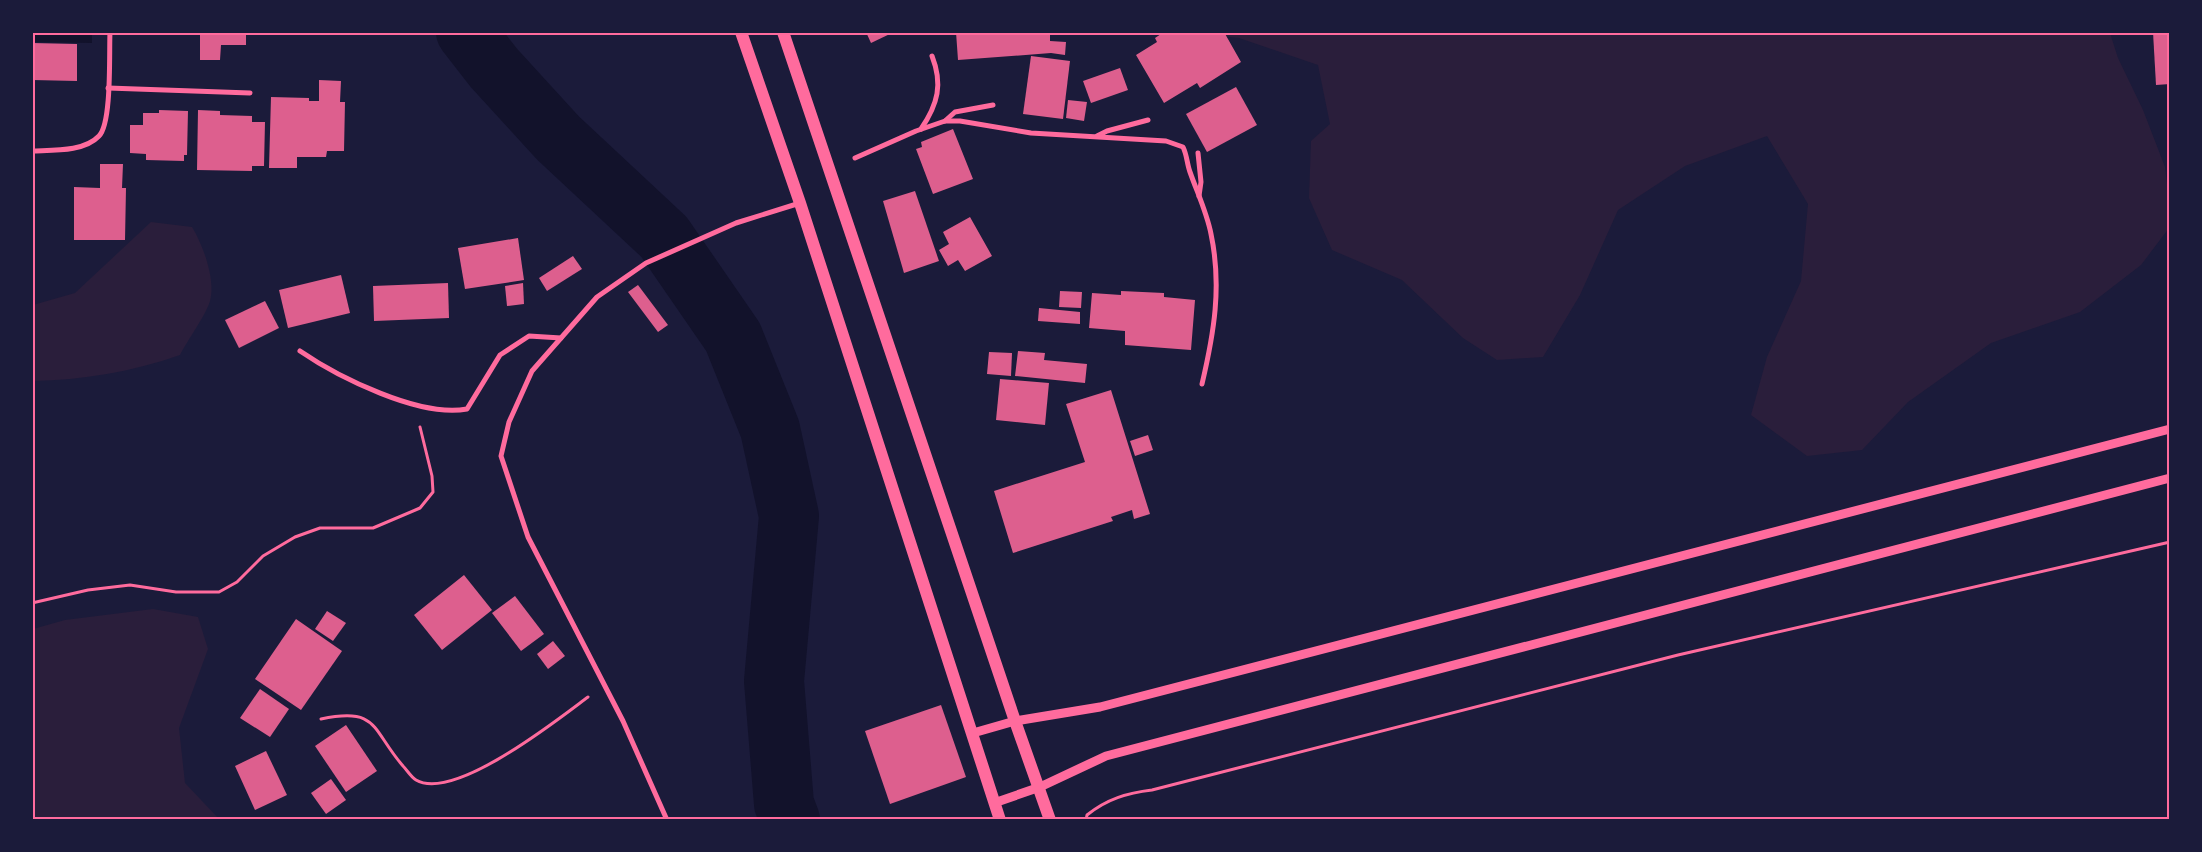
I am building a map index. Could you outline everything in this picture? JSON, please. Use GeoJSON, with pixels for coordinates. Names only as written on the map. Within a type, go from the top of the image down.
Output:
{"type":"FeatureCollection","features":[{"type":"Feature","properties":{"kind":"main road"},"geometry":{"type":"LineString","coordinates":[[741,32],[800,203],[1000,820]]}},
{"type":"Feature","properties":{"kind":"main road"},"geometry":{"type":"LineString","coordinates":[[783,32],[1014,721],[1040,788],[1050,820]]}},
{"type":"Feature","properties":{"kind":"street"},"geometry":{"type":"LineString","coordinates":[[32,151],[82,146],[100,136],[105,122],[110,32]]}},
{"type":"Feature","properties":{"kind":"street"},"geometry":{"type":"LineString","coordinates":[[920,129],[932,113],[939,84],[938,72],[932,56]]}},
{"type":"Feature","properties":{"kind":"street"},"geometry":{"type":"LineString","coordinates":[[108,88],[250,94]]}},
{"type":"Feature","properties":{"kind":"street"},"geometry":{"type":"LineString","coordinates":[[944,121],[955,112],[993,105]]}},
{"type":"Feature","properties":{"kind":"street"},"geometry":{"type":"LineString","coordinates":[[1096,136],[1107,131],[1148,120]]}},
{"type":"Feature","properties":{"kind":"street"},"geometry":{"type":"LineString","coordinates":[[855,158],[920,129],[944,121],[960,121],[1032,133],[1166,141],[1183,147],[1198,197],[1211,231],[1215,256],[1217,298],[1211,344],[1202,384]]}},
{"type":"Feature","properties":{"kind":"street"},"geometry":{"type":"LineString","coordinates":[[1198,154],[1201,182],[1198,197]]}},
{"type":"Feature","properties":{"kind":"street"},"geometry":{"type":"LineString","coordinates":[[666,820],[623,721],[528,537],[501,456],[509,422],[532,371],[597,297],[646,264],[736,224],[800,203]]}},
{"type":"Feature","properties":{"kind":"street"},"geometry":{"type":"LineString","coordinates":[[300,351],[329,371],[397,400],[454,411],[467,408],[500,355],[529,336],[561,338]]}},
{"type":"Feature","properties":{"kind":"street"},"geometry":{"type":"LineString","coordinates":[[973,733],[1014,721],[1100,707],[2170,428]]}},
{"type":"Feature","properties":{"kind":"street"},"geometry":{"type":"LineString","coordinates":[[994,803],[1040,788],[1106,756],[2170,478]]}},
{"type":"Feature","properties":{"kind":"path"},"geometry":{"type":"LineString","coordinates":[[32,603],[88,590],[130,585],[176,592],[219,592],[237,582],[263,556],[295,537],[320,528],[373,528],[420,508],[434,492],[415,405]]}},
{"type":"Feature","properties":{"kind":"path"},"geometry":{"type":"LineString","coordinates":[[1086,820],[1087,815],[1100,805],[1126,794],[1152,790],[1678,655],[2170,542]]}},
{"type":"Feature","properties":{"kind":"path"},"geometry":{"type":"LineString","coordinates":[[321,719],[345,714],[361,716],[377,729],[397,759],[416,780],[433,784],[450,782],[527,743],[604,684]]}},
{"type":"Feature","properties":{"kind":"shaded area"},"geometry":{"type":"Polygon","coordinates":[[[33,32],[92,33],[92,43],[33,42],[33,32]]]}},
{"type":"Feature","properties":{"kind":"shaded area"},"geometry":{"type":"Polygon","coordinates":[[[1195,33],[2110,33],[2118,58],[2143,110],[2165,167],[2169,200],[2169,228],[2141,265],[2080,312],[1991,343],[1908,402],[1862,450],[1807,456],[1751,415],[1767,357],[1801,281],[1808,204],[1767,136],[1685,166],[1618,210],[1580,295],[1543,357],[1497,360],[1463,338],[1402,280],[1332,250],[1309,198],[1311,141],[1330,124],[1318,65],[1239,38],[1195,33]]]}},
{"type":"Feature","properties":{"kind":"shaded area"},"geometry":{"type":"Polygon","coordinates":[[[151,222],[192,227],[204,253],[210,273],[210,301],[180,355],[144,366],[107,374],[33,381],[33,305],[75,293],[151,222]]]}},
{"type":"Feature","properties":{"kind":"shaded area"},"geometry":{"type":"Polygon","coordinates":[[[153,609],[198,617],[208,649],[179,728],[185,783],[219,819],[33,819],[33,629],[65,620],[153,609]]]}},
{"type":"Feature","properties":{"kind":"building"},"geometry":{"type":"Polygon","coordinates":[[[200,32],[246,32],[246,45],[221,45],[220,60],[200,60],[200,32]]]}},
{"type":"Feature","properties":{"kind":"building"},"geometry":{"type":"Polygon","coordinates":[[[866,32],[894,32],[871,43],[866,32]]]}},
{"type":"Feature","properties":{"kind":"building"},"geometry":{"type":"Polygon","coordinates":[[[956,32],[1050,32],[1050,41],[1066,42],[1065,55],[1051,53],[958,60],[956,32]]]}},
{"type":"Feature","properties":{"kind":"building"},"geometry":{"type":"Polygon","coordinates":[[[1164,32],[1224,32],[1241,62],[1200,88],[1197,83],[1164,103],[1136,55],[1157,42],[1155,38],[1164,32]]]}},
{"type":"Feature","properties":{"kind":"building"},"geometry":{"type":"Polygon","coordinates":[[[2153,32],[2170,32],[2170,84],[2156,85],[2153,32]]]}},
{"type":"Feature","properties":{"kind":"building"},"geometry":{"type":"Polygon","coordinates":[[[32,43],[77,44],[77,81],[32,80],[32,43]]]}},
{"type":"Feature","properties":{"kind":"building"},"geometry":{"type":"Polygon","coordinates":[[[1031,56],[1070,61],[1063,119],[1023,114],[1031,56]]]}},
{"type":"Feature","properties":{"kind":"building"},"geometry":{"type":"Polygon","coordinates":[[[1120,68],[1128,90],[1091,103],[1083,81],[1120,68]]]}},
{"type":"Feature","properties":{"kind":"building"},"geometry":{"type":"Polygon","coordinates":[[[319,80],[341,81],[340,102],[345,102],[344,151],[327,151],[326,157],[297,157],[297,168],[269,168],[271,97],[309,98],[309,101],[319,101],[319,80]]]}},
{"type":"Feature","properties":{"kind":"building"},"geometry":{"type":"Polygon","coordinates":[[[1236,87],[1257,125],[1207,152],[1186,114],[1236,87]]]}},
{"type":"Feature","properties":{"kind":"building"},"geometry":{"type":"Polygon","coordinates":[[[1068,100],[1087,102],[1084,121],[1066,118],[1068,100]]]}},
{"type":"Feature","properties":{"kind":"building"},"geometry":{"type":"Polygon","coordinates":[[[159,110],[188,111],[187,155],[184,155],[184,161],[146,160],[146,154],[130,153],[130,125],[143,125],[143,113],[159,113],[159,110]]]}},
{"type":"Feature","properties":{"kind":"building"},"geometry":{"type":"Polygon","coordinates":[[[198,110],[220,111],[220,115],[252,116],[252,122],[265,122],[264,166],[252,166],[252,171],[197,170],[198,110]]]}},
{"type":"Feature","properties":{"kind":"building"},"geometry":{"type":"Polygon","coordinates":[[[953,129],[973,179],[933,194],[916,149],[922,147],[921,142],[953,129]]]}},
{"type":"Feature","properties":{"kind":"building"},"geometry":{"type":"Polygon","coordinates":[[[100,164],[123,164],[122,188],[126,188],[125,240],[74,240],[74,187],[100,188],[100,164]]]}},
{"type":"Feature","properties":{"kind":"building"},"geometry":{"type":"Polygon","coordinates":[[[915,191],[939,261],[904,273],[883,201],[915,191]]]}},
{"type":"Feature","properties":{"kind":"building"},"geometry":{"type":"Polygon","coordinates":[[[970,217],[992,256],[965,271],[958,260],[948,266],[939,250],[949,244],[943,232],[970,217]]]}},
{"type":"Feature","properties":{"kind":"building"},"geometry":{"type":"Polygon","coordinates":[[[518,238],[524,280],[465,289],[458,248],[518,238]]]}},
{"type":"Feature","properties":{"kind":"building"},"geometry":{"type":"Polygon","coordinates":[[[573,256],[582,269],[547,291],[539,278],[573,256]]]}},
{"type":"Feature","properties":{"kind":"building"},"geometry":{"type":"Polygon","coordinates":[[[341,275],[350,313],[288,328],[279,290],[341,275]]]}},
{"type":"Feature","properties":{"kind":"building"},"geometry":{"type":"Polygon","coordinates":[[[448,283],[449,318],[374,321],[373,286],[448,283]]]}},
{"type":"Feature","properties":{"kind":"building"},"geometry":{"type":"Polygon","coordinates":[[[523,283],[524,304],[507,306],[505,286],[523,283]]]}},
{"type":"Feature","properties":{"kind":"building"},"geometry":{"type":"Polygon","coordinates":[[[638,285],[668,325],[658,332],[628,292],[638,285]]]}},
{"type":"Feature","properties":{"kind":"building"},"geometry":{"type":"Polygon","coordinates":[[[1060,291],[1082,292],[1081,308],[1059,307],[1060,291]]]}},
{"type":"Feature","properties":{"kind":"building"},"geometry":{"type":"Polygon","coordinates":[[[1121,291],[1164,293],[1164,297],[1195,300],[1191,350],[1125,345],[1125,331],[1089,328],[1092,293],[1121,295],[1121,291]]]}},
{"type":"Feature","properties":{"kind":"building"},"geometry":{"type":"Polygon","coordinates":[[[265,301],[279,328],[239,348],[225,320],[265,301]]]}},
{"type":"Feature","properties":{"kind":"building"},"geometry":{"type":"Polygon","coordinates":[[[1039,308],[1080,312],[1080,324],[1038,321],[1039,308]]]}},
{"type":"Feature","properties":{"kind":"building"},"geometry":{"type":"Polygon","coordinates":[[[1018,351],[1045,353],[1044,360],[1087,364],[1085,383],[1015,376],[1018,351]]]}},
{"type":"Feature","properties":{"kind":"building"},"geometry":{"type":"Polygon","coordinates":[[[989,352],[1012,353],[1011,376],[987,374],[989,352]]]}},
{"type":"Feature","properties":{"kind":"building"},"geometry":{"type":"Polygon","coordinates":[[[1000,379],[1049,383],[1045,425],[996,420],[1000,379]]]}},
{"type":"Feature","properties":{"kind":"building"},"geometry":{"type":"Polygon","coordinates":[[[1111,390],[1150,514],[1134,519],[1132,510],[1111,517],[1113,521],[1013,553],[994,491],[1085,462],[1066,404],[1111,390]]]}},
{"type":"Feature","properties":{"kind":"building"},"geometry":{"type":"Polygon","coordinates":[[[1148,435],[1153,450],[1135,456],[1130,441],[1148,435]]]}},
{"type":"Feature","properties":{"kind":"building"},"geometry":{"type":"Polygon","coordinates":[[[464,575],[492,610],[442,650],[414,615],[464,575]]]}},
{"type":"Feature","properties":{"kind":"building"},"geometry":{"type":"Polygon","coordinates":[[[515,596],[544,634],[521,651],[492,613],[515,596]]]}},
{"type":"Feature","properties":{"kind":"building"},"geometry":{"type":"Polygon","coordinates":[[[327,611],[346,623],[333,641],[315,629],[327,611]]]}},
{"type":"Feature","properties":{"kind":"building"},"geometry":{"type":"Polygon","coordinates":[[[296,619],[342,651],[301,710],[255,679],[296,619]]]}},
{"type":"Feature","properties":{"kind":"building"},"geometry":{"type":"Polygon","coordinates":[[[553,641],[565,656],[548,669],[537,654],[553,641]]]}},
{"type":"Feature","properties":{"kind":"building"},"geometry":{"type":"Polygon","coordinates":[[[260,689],[289,709],[270,737],[240,718],[260,689]]]}},
{"type":"Feature","properties":{"kind":"building"},"geometry":{"type":"Polygon","coordinates":[[[941,705],[966,777],[890,804],[865,731],[941,705]]]}},
{"type":"Feature","properties":{"kind":"building"},"geometry":{"type":"Polygon","coordinates":[[[346,725],[377,771],[346,792],[315,746],[346,725]]]}},
{"type":"Feature","properties":{"kind":"building"},"geometry":{"type":"Polygon","coordinates":[[[266,751],[287,795],[255,810],[235,766],[266,751]]]}},
{"type":"Feature","properties":{"kind":"building"},"geometry":{"type":"Polygon","coordinates":[[[331,779],[346,800],[326,814],[311,793],[331,779]]]}},
{"type":"Feature","properties":{"kind":"waterway"},"geometry":{"type":"LineString","coordinates":[[466,32],[494,68],[558,138],[664,237],[733,337],[770,429],[789,516],[774,681],[784,804],[790,820]]}}]}
